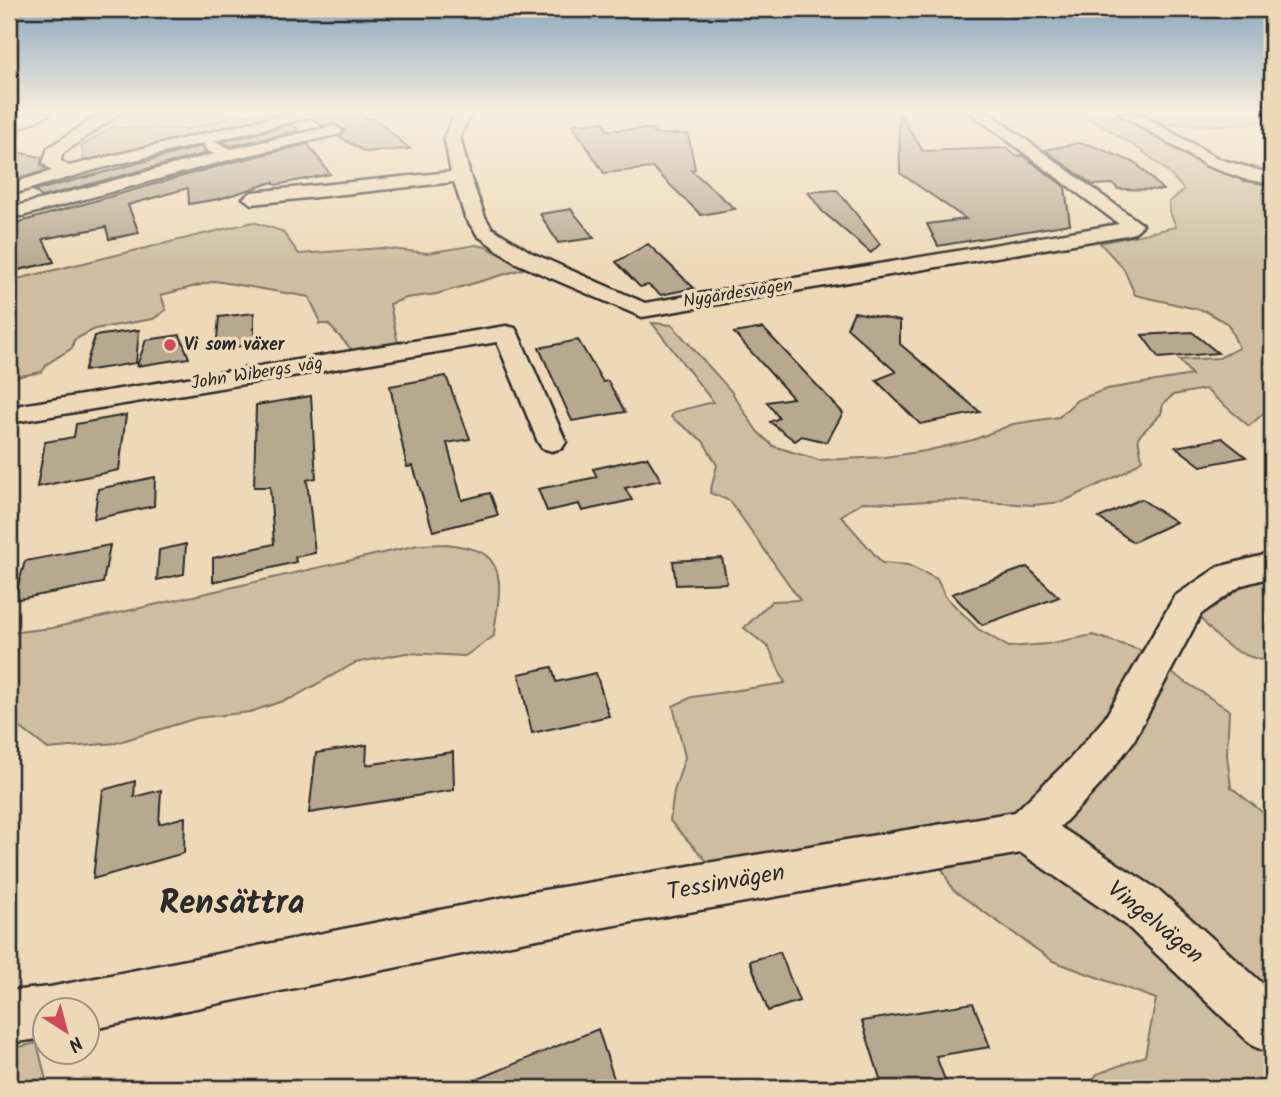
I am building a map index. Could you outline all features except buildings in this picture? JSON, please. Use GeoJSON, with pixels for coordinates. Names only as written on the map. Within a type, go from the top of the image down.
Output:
{"type":"FeatureCollection","features":[{"type":"Feature","properties":{"kind":"street"},"geometry":{"type":"LineString","coordinates":[[54,164],[65,173]]}},
{"type":"Feature","properties":{"kind":"street"},"geometry":{"type":"LineString","coordinates":[[9,190],[99,164]]}},
{"type":"Feature","properties":{"kind":"street"},"geometry":{"type":"LineString","coordinates":[[15,212],[194,164]]}},
{"type":"Feature","properties":{"kind":"street","name":"Nygärdesvägen"},"geometry":{"type":"LineString","coordinates":[[458,164],[475,217],[485,232],[503,246],[642,310],[986,254],[1127,229],[1133,225],[1049,164]]}},
{"type":"Feature","properties":{"kind":"street"},"geometry":{"type":"LineString","coordinates":[[1215,164],[1242,174],[1272,179]]}},
{"type":"Feature","properties":{"kind":"street"},"geometry":{"type":"LineString","coordinates":[[252,198],[461,176]]}},
{"type":"Feature","properties":{"kind":"street","name":"John Wibergs väg"},"geometry":{"type":"LineString","coordinates":[[9,415],[533,329]]}},
{"type":"Feature","properties":{"kind":"street"},"geometry":{"type":"LineString","coordinates":[[506,333],[552,442]]}},
{"type":"Feature","properties":{"kind":"street"},"geometry":{"type":"LineString","coordinates":[[1027,831],[1085,772],[1119,730],[1188,606],[1230,576],[1272,565]]}},
{"type":"Feature","properties":{"kind":"street","name":"Tessinvägen"},"geometry":{"type":"LineString","coordinates":[[102,1001],[526,917],[1027,831]]}},
{"type":"Feature","properties":{"kind":"street","name":"Vingelvägen"},"geometry":{"type":"LineString","coordinates":[[1027,831],[1143,908],[1272,1027]]}},
{"type":"Feature","properties":{"kind":"street"},"geometry":{"type":"LineString","coordinates":[[9,1017],[32,1014]]}},
{"type":"Feature","properties":{"kind":"shaded area"},"geometry":{"type":"Polygon","coordinates":[[[1159,164],[1204,164],[1244,179],[1272,183],[1272,406],[1249,426],[1205,389],[1173,395],[1163,404],[1161,414],[1138,437],[1142,460],[1124,473],[1062,502],[1033,505],[944,500],[862,502],[841,516],[882,563],[908,565],[937,579],[945,596],[978,629],[1009,647],[1047,644],[1093,635],[1150,653],[1109,727],[1026,814],[715,870],[670,821],[674,791],[685,757],[673,706],[692,697],[785,683],[769,648],[744,628],[772,601],[800,600],[730,501],[710,493],[717,465],[703,441],[671,417],[674,412],[713,402],[652,323],[672,325],[731,391],[757,431],[773,446],[819,460],[885,457],[925,451],[973,440],[1013,424],[1059,417],[1077,400],[1107,389],[1192,375],[1179,360],[1219,358],[1239,348],[1228,324],[1205,311],[1135,295],[1124,269],[1100,243],[1176,227],[1169,202],[1184,190],[1159,164]]]}},
{"type":"Feature","properties":{"kind":"shaded area"},"geometry":{"type":"Polygon","coordinates":[[[253,222],[282,231],[299,254],[382,248],[427,253],[476,245],[486,247],[526,268],[437,294],[406,298],[390,304],[398,344],[353,351],[328,324],[319,324],[320,320],[309,297],[215,281],[161,295],[166,310],[153,319],[95,329],[74,340],[72,348],[47,364],[42,372],[9,378],[9,281],[253,222]]]}},
{"type":"Feature","properties":{"kind":"shaded area"},"geometry":{"type":"Polygon","coordinates":[[[447,544],[484,554],[497,571],[499,581],[494,636],[465,656],[406,653],[355,663],[292,698],[250,712],[197,718],[116,743],[48,749],[17,725],[9,727],[9,633],[52,628],[418,545],[447,544]]]}},
{"type":"Feature","properties":{"kind":"shaded area"},"geometry":{"type":"Polygon","coordinates":[[[1272,572],[1272,663],[1248,656],[1222,642],[1199,616],[1241,580],[1272,572]]]}},
{"type":"Feature","properties":{"kind":"shaded area"},"geometry":{"type":"Polygon","coordinates":[[[1167,670],[1229,710],[1227,755],[1231,787],[1272,820],[1272,1009],[1042,832],[1167,670]]]}},
{"type":"Feature","properties":{"kind":"shaded area"},"geometry":{"type":"Polygon","coordinates":[[[1027,841],[1247,1017],[1272,1044],[1272,1088],[1087,1088],[1097,1074],[1145,1056],[1156,999],[1053,961],[953,890],[936,857],[1027,841]]]}},
{"type":"Feature","properties":{"kind":"shaded area"},"geometry":{"type":"Polygon","coordinates":[[[32,1044],[32,1066],[43,1066],[48,1088],[9,1088],[9,1049],[32,1044]]]}},
{"type":"Feature","properties":{"kind":"place","name":"Vi som växer"},"geometry":{"type":"Point","coordinates":[170,345]}},
{"type":"Feature","properties":{"kind":"district","name":"Rensättra"},"geometry":{"type":"Point","coordinates":[232,904]}}]}
